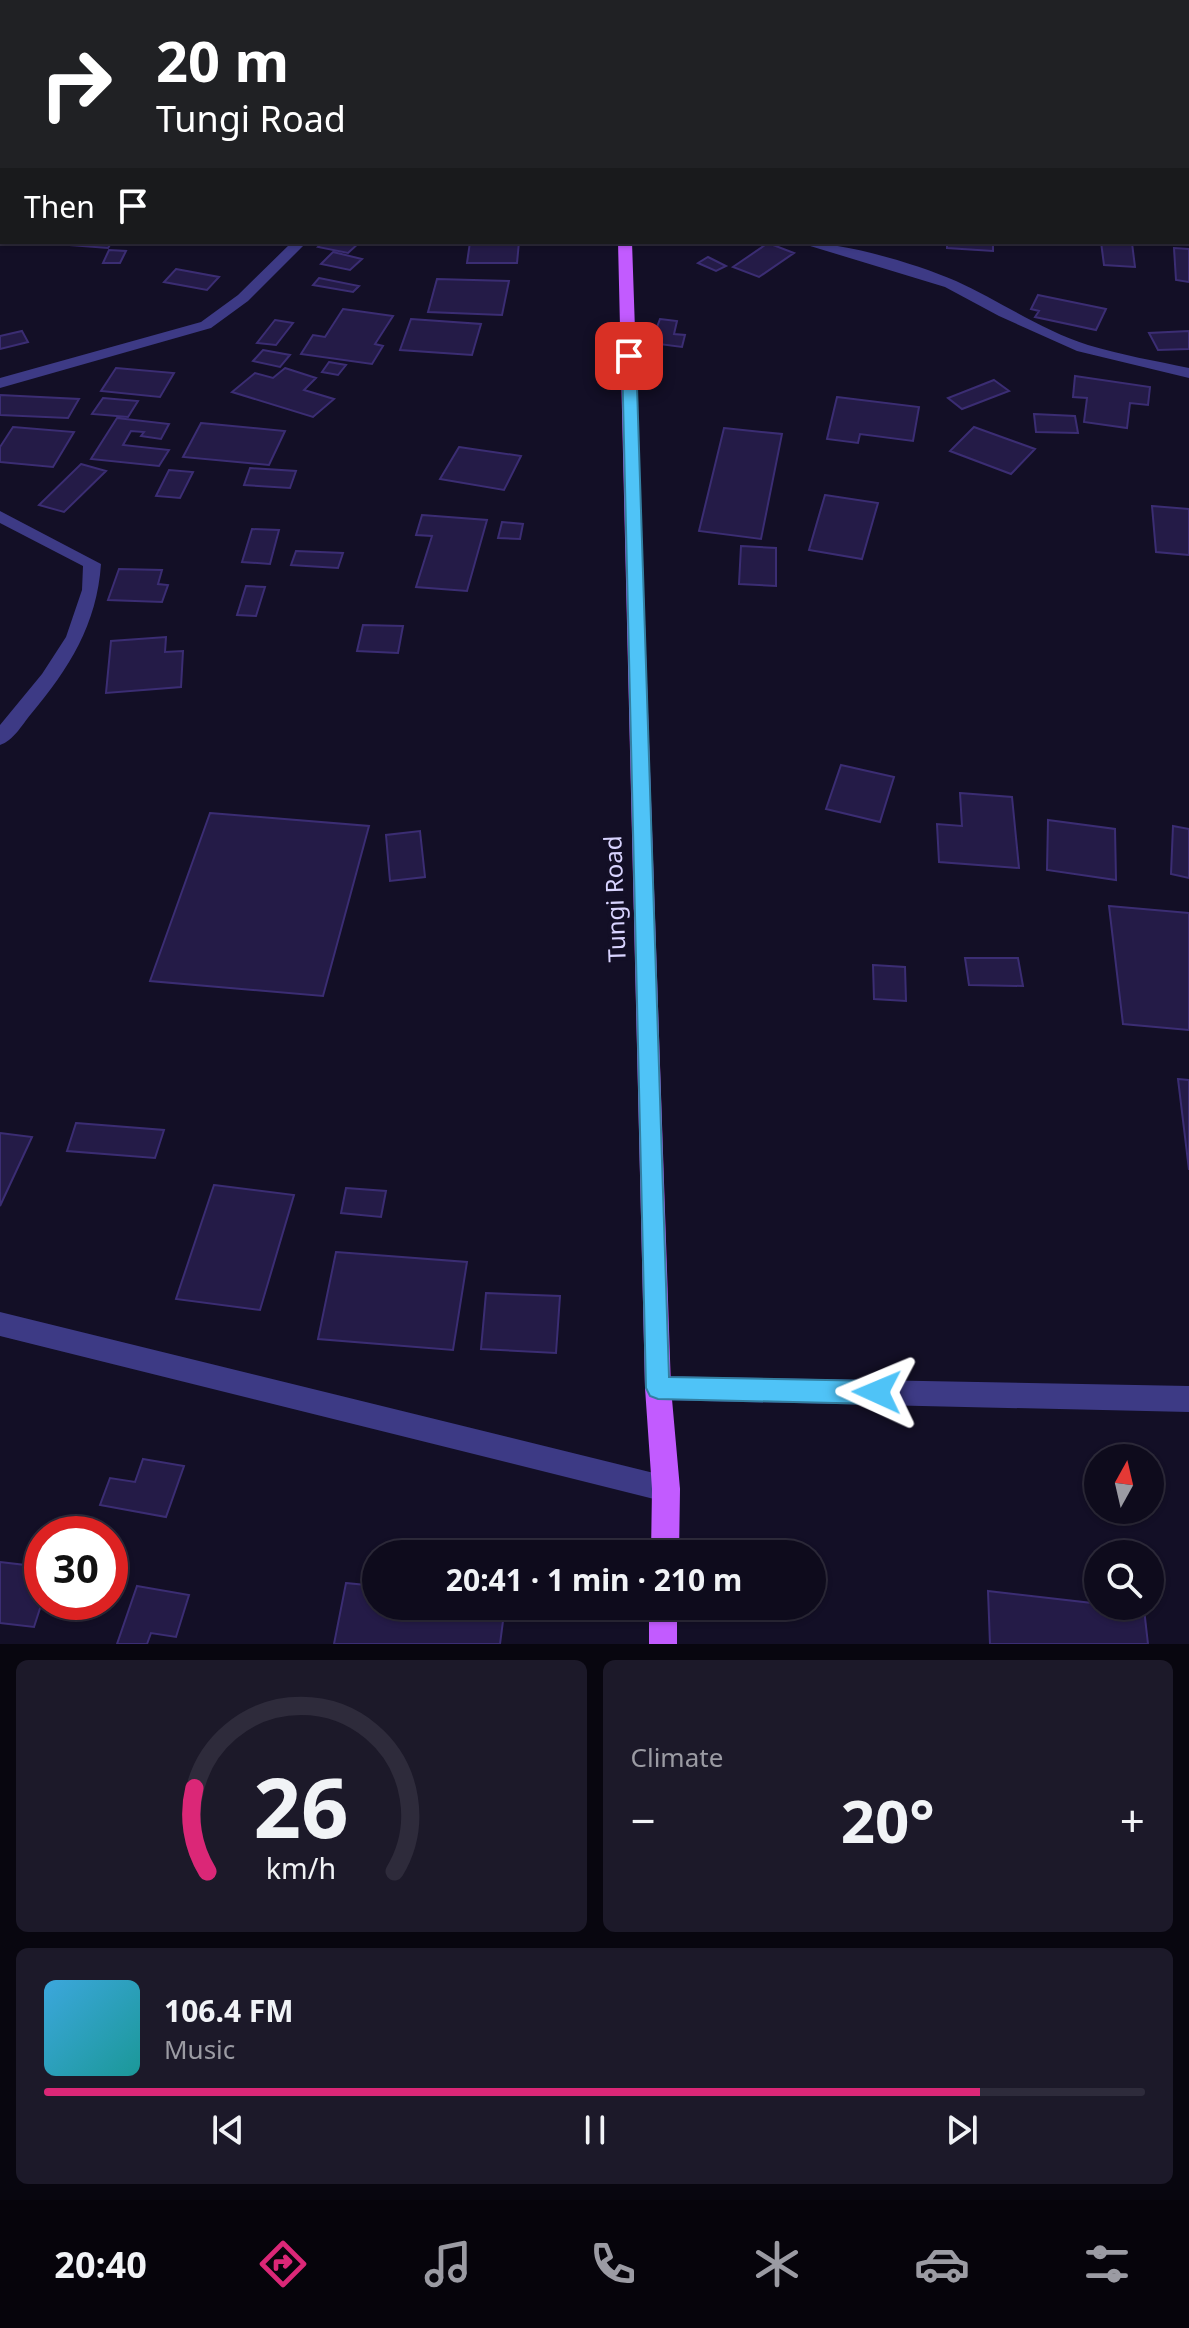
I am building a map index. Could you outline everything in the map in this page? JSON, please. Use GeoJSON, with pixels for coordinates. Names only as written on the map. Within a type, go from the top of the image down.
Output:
{"type":"FeatureCollection","features":[{"type":"Feature","properties":{"kind":"main road","name":"Tungi Road"},"geometry":{"type":"LineString","coordinates":[[625,244],[658,1388],[666,1489],[665,1540]]}},
{"type":"Feature","properties":{"kind":"main road"},"geometry":{"type":"LineString","coordinates":[[663,1620],[663,1644]]}},
{"type":"Feature","properties":{"kind":"street"},"geometry":{"type":"LineString","coordinates":[[0,383],[206,325],[243,298],[298,244]]}},
{"type":"Feature","properties":{"kind":"street"},"geometry":{"type":"LineString","coordinates":[[813,244],[851,252],[950,284],[1004,313],[1082,348],[1189,373]]}},
{"type":"Feature","properties":{"kind":"street"},"geometry":{"type":"LineString","coordinates":[[0,516],[92,564],[93,592],[71,648],[57,670],[0,738]]}},
{"type":"Feature","properties":{"kind":"street"},"geometry":{"type":"LineString","coordinates":[[0,1324],[666,1489]]}},
{"type":"Feature","properties":{"kind":"street"},"geometry":{"type":"LineString","coordinates":[[658,1388],[1189,1399]]}},
{"type":"Feature","properties":{"kind":"building"},"geometry":{"type":"Polygon","coordinates":[[[55,244],[111,244],[108,248],[55,244]]]}},
{"type":"Feature","properties":{"kind":"building"},"geometry":{"type":"Polygon","coordinates":[[[321,244],[358,244],[348,253],[318,247],[321,244]]]}},
{"type":"Feature","properties":{"kind":"building"},"geometry":{"type":"Polygon","coordinates":[[[470,244],[519,244],[517,263],[467,263],[470,244]]]}},
{"type":"Feature","properties":{"kind":"building"},"geometry":{"type":"Polygon","coordinates":[[[767,244],[794,253],[759,277],[733,267],[767,244]]]}},
{"type":"Feature","properties":{"kind":"building"},"geometry":{"type":"Polygon","coordinates":[[[947,244],[993,244],[993,251],[947,248],[947,244]]]}},
{"type":"Feature","properties":{"kind":"building"},"geometry":{"type":"Polygon","coordinates":[[[1101,244],[1132,244],[1135,267],[1104,265],[1101,244]]]}},
{"type":"Feature","properties":{"kind":"building"},"geometry":{"type":"Polygon","coordinates":[[[1174,248],[1189,249],[1189,282],[1176,280],[1174,248]]]}},
{"type":"Feature","properties":{"kind":"building"},"geometry":{"type":"Polygon","coordinates":[[[109,250],[126,251],[120,263],[103,263],[109,250]]]}},
{"type":"Feature","properties":{"kind":"building"},"geometry":{"type":"Polygon","coordinates":[[[333,252],[362,259],[350,270],[321,264],[333,252]]]}},
{"type":"Feature","properties":{"kind":"building"},"geometry":{"type":"Polygon","coordinates":[[[708,257],[726,266],[716,271],[698,263],[708,257]]]}},
{"type":"Feature","properties":{"kind":"building"},"geometry":{"type":"Polygon","coordinates":[[[176,269],[219,277],[207,290],[164,282],[176,269]]]}},
{"type":"Feature","properties":{"kind":"building"},"geometry":{"type":"Polygon","coordinates":[[[319,278],[359,286],[353,292],[313,285],[319,278]]]}},
{"type":"Feature","properties":{"kind":"building"},"geometry":{"type":"Polygon","coordinates":[[[437,279],[509,281],[502,315],[428,312],[437,279]]]}},
{"type":"Feature","properties":{"kind":"building"},"geometry":{"type":"Polygon","coordinates":[[[1038,295],[1106,309],[1096,330],[1035,317],[1039,311],[1031,309],[1038,295]]]}},
{"type":"Feature","properties":{"kind":"building"},"geometry":{"type":"Polygon","coordinates":[[[343,309],[393,316],[375,344],[383,346],[372,364],[301,354],[313,335],[325,337],[343,309]]]}},
{"type":"Feature","properties":{"kind":"building"},"geometry":{"type":"Polygon","coordinates":[[[411,319],[481,324],[472,355],[400,350],[411,319]]]}},
{"type":"Feature","properties":{"kind":"building"},"geometry":{"type":"Polygon","coordinates":[[[660,319],[677,321],[674,334],[685,335],[682,347],[651,343],[660,319]]]}},
{"type":"Feature","properties":{"kind":"building"},"geometry":{"type":"Polygon","coordinates":[[[275,320],[293,323],[276,345],[257,343],[275,320]]]}},
{"type":"Feature","properties":{"kind":"building"},"geometry":{"type":"Polygon","coordinates":[[[22,331],[28,342],[0,349],[0,336],[22,331]]]}},
{"type":"Feature","properties":{"kind":"building"},"geometry":{"type":"Polygon","coordinates":[[[1189,331],[1189,349],[1158,350],[1149,333],[1189,331]]]}},
{"type":"Feature","properties":{"kind":"building"},"geometry":{"type":"Polygon","coordinates":[[[263,350],[290,355],[280,367],[253,361],[263,350]]]}},
{"type":"Feature","properties":{"kind":"building"},"geometry":{"type":"Polygon","coordinates":[[[329,362],[346,365],[338,375],[322,372],[329,362]]]}},
{"type":"Feature","properties":{"kind":"building"},"geometry":{"type":"Polygon","coordinates":[[[116,368],[174,373],[160,397],[101,391],[116,368]]]}},
{"type":"Feature","properties":{"kind":"building"},"geometry":{"type":"Polygon","coordinates":[[[285,368],[316,378],[304,390],[334,399],[313,417],[232,392],[255,373],[273,378],[285,368]]]}},
{"type":"Feature","properties":{"kind":"building"},"geometry":{"type":"Polygon","coordinates":[[[1075,376],[1150,387],[1148,405],[1130,403],[1127,428],[1084,422],[1087,398],[1073,397],[1075,376]]]}},
{"type":"Feature","properties":{"kind":"building"},"geometry":{"type":"Polygon","coordinates":[[[994,380],[1009,391],[962,409],[948,398],[994,380]]]}},
{"type":"Feature","properties":{"kind":"building"},"geometry":{"type":"Polygon","coordinates":[[[0,395],[79,399],[68,418],[0,415],[0,395]]]}},
{"type":"Feature","properties":{"kind":"building"},"geometry":{"type":"Polygon","coordinates":[[[837,397],[919,407],[913,441],[860,434],[858,443],[827,439],[837,397]]]}},
{"type":"Feature","properties":{"kind":"building"},"geometry":{"type":"Polygon","coordinates":[[[103,398],[138,401],[128,417],[92,414],[103,398]]]}},
{"type":"Feature","properties":{"kind":"building"},"geometry":{"type":"Polygon","coordinates":[[[1034,414],[1075,416],[1078,433],[1036,432],[1034,414]]]}},
{"type":"Feature","properties":{"kind":"building"},"geometry":{"type":"Polygon","coordinates":[[[117,418],[169,424],[161,439],[131,431],[123,445],[169,450],[159,466],[91,459],[117,418]]]}},
{"type":"Feature","properties":{"kind":"building"},"geometry":{"type":"Polygon","coordinates":[[[201,423],[285,431],[269,465],[183,457],[201,423]]]}},
{"type":"Feature","properties":{"kind":"building"},"geometry":{"type":"Polygon","coordinates":[[[13,427],[74,432],[53,467],[0,462],[0,447],[13,427]]]}},
{"type":"Feature","properties":{"kind":"building"},"geometry":{"type":"Polygon","coordinates":[[[974,427],[1035,449],[1011,474],[950,451],[974,427]]]}},
{"type":"Feature","properties":{"kind":"building"},"geometry":{"type":"Polygon","coordinates":[[[724,428],[782,434],[761,539],[699,531],[724,428]]]}},
{"type":"Feature","properties":{"kind":"building"},"geometry":{"type":"Polygon","coordinates":[[[459,447],[521,456],[504,490],[440,479],[459,447]]]}},
{"type":"Feature","properties":{"kind":"building"},"geometry":{"type":"Polygon","coordinates":[[[81,464],[106,471],[64,512],[39,505],[81,464]]]}},
{"type":"Feature","properties":{"kind":"building"},"geometry":{"type":"Polygon","coordinates":[[[250,468],[296,471],[290,488],[244,485],[250,468]]]}},
{"type":"Feature","properties":{"kind":"building"},"geometry":{"type":"Polygon","coordinates":[[[169,470],[193,472],[180,498],[156,496],[169,470]]]}},
{"type":"Feature","properties":{"kind":"building"},"geometry":{"type":"Polygon","coordinates":[[[825,495],[878,503],[862,559],[809,550],[825,495]]]}},
{"type":"Feature","properties":{"kind":"building"},"geometry":{"type":"Polygon","coordinates":[[[1152,506],[1189,509],[1189,555],[1156,552],[1152,506]]]}},
{"type":"Feature","properties":{"kind":"building"},"geometry":{"type":"Polygon","coordinates":[[[422,515],[487,520],[467,591],[416,587],[432,536],[416,535],[422,515]]]}},
{"type":"Feature","properties":{"kind":"building"},"geometry":{"type":"Polygon","coordinates":[[[502,522],[523,524],[520,539],[498,538],[502,522]]]}},
{"type":"Feature","properties":{"kind":"building"},"geometry":{"type":"Polygon","coordinates":[[[252,529],[279,530],[270,564],[242,562],[252,529]]]}},
{"type":"Feature","properties":{"kind":"building"},"geometry":{"type":"Polygon","coordinates":[[[741,546],[776,548],[776,586],[739,584],[741,546]]]}},
{"type":"Feature","properties":{"kind":"building"},"geometry":{"type":"Polygon","coordinates":[[[296,551],[343,553],[338,568],[291,565],[296,551]]]}},
{"type":"Feature","properties":{"kind":"building"},"geometry":{"type":"Polygon","coordinates":[[[119,569],[162,570],[158,584],[168,585],[162,602],[108,600],[119,569]]]}},
{"type":"Feature","properties":{"kind":"building"},"geometry":{"type":"Polygon","coordinates":[[[246,586],[265,587],[256,616],[237,615],[246,586]]]}},
{"type":"Feature","properties":{"kind":"building"},"geometry":{"type":"Polygon","coordinates":[[[363,625],[403,626],[398,653],[357,651],[363,625]]]}},
{"type":"Feature","properties":{"kind":"building"},"geometry":{"type":"Polygon","coordinates":[[[166,637],[165,652],[183,651],[181,687],[106,693],[111,641],[166,637]]]}},
{"type":"Feature","properties":{"kind":"building"},"geometry":{"type":"Polygon","coordinates":[[[841,765],[894,777],[880,822],[826,809],[841,765]]]}},
{"type":"Feature","properties":{"kind":"building"},"geometry":{"type":"Polygon","coordinates":[[[960,793],[1012,797],[1019,868],[939,862],[937,824],[962,826],[960,793]]]}},
{"type":"Feature","properties":{"kind":"building"},"geometry":{"type":"Polygon","coordinates":[[[210,813],[369,826],[323,996],[150,981],[210,813]]]}},
{"type":"Feature","properties":{"kind":"building"},"geometry":{"type":"Polygon","coordinates":[[[1048,820],[1115,829],[1116,880],[1047,870],[1048,820]]]}},
{"type":"Feature","properties":{"kind":"building"},"geometry":{"type":"Polygon","coordinates":[[[1173,826],[1189,829],[1189,878],[1171,874],[1173,826]]]}},
{"type":"Feature","properties":{"kind":"building"},"geometry":{"type":"Polygon","coordinates":[[[420,831],[425,877],[390,881],[386,835],[420,831]]]}},
{"type":"Feature","properties":{"kind":"building"},"geometry":{"type":"Polygon","coordinates":[[[1109,906],[1189,913],[1189,1030],[1123,1024],[1109,906]]]}},
{"type":"Feature","properties":{"kind":"building"},"geometry":{"type":"Polygon","coordinates":[[[965,958],[1018,958],[1023,986],[969,985],[965,958]]]}},
{"type":"Feature","properties":{"kind":"building"},"geometry":{"type":"Polygon","coordinates":[[[873,965],[905,967],[906,1001],[874,999],[873,965]]]}},
{"type":"Feature","properties":{"kind":"building"},"geometry":{"type":"Polygon","coordinates":[[[1178,1079],[1189,1080],[1189,1170],[1178,1079]]]}},
{"type":"Feature","properties":{"kind":"building"},"geometry":{"type":"Polygon","coordinates":[[[76,1123],[164,1130],[155,1158],[67,1151],[76,1123]]]}},
{"type":"Feature","properties":{"kind":"building"},"geometry":{"type":"Polygon","coordinates":[[[0,1133],[32,1137],[0,1206],[0,1133]]]}},
{"type":"Feature","properties":{"kind":"building"},"geometry":{"type":"Polygon","coordinates":[[[214,1185],[294,1195],[260,1310],[176,1299],[214,1185]]]}},
{"type":"Feature","properties":{"kind":"building"},"geometry":{"type":"Polygon","coordinates":[[[346,1188],[386,1191],[381,1217],[341,1213],[346,1188]]]}},
{"type":"Feature","properties":{"kind":"building"},"geometry":{"type":"Polygon","coordinates":[[[336,1252],[467,1262],[453,1350],[318,1339],[336,1252]]]}},
{"type":"Feature","properties":{"kind":"building"},"geometry":{"type":"Polygon","coordinates":[[[486,1293],[560,1296],[556,1353],[481,1349],[486,1293]]]}},
{"type":"Feature","properties":{"kind":"building"},"geometry":{"type":"Polygon","coordinates":[[[143,1459],[184,1466],[166,1517],[100,1505],[110,1478],[135,1482],[143,1459]]]}},
{"type":"Feature","properties":{"kind":"building"},"geometry":{"type":"Polygon","coordinates":[[[0,1562],[24,1565],[24,1620],[36,1620],[34,1627],[0,1623],[0,1562]]]}},
{"type":"Feature","properties":{"kind":"building"},"geometry":{"type":"Polygon","coordinates":[[[346,1583],[362,1585],[362,1620],[503,1620],[500,1644],[334,1644],[346,1583]]]}},
{"type":"Feature","properties":{"kind":"building"},"geometry":{"type":"Polygon","coordinates":[[[137,1586],[189,1595],[176,1637],[151,1633],[147,1644],[117,1644],[125,1620],[128,1620],[137,1586]]]}},
{"type":"Feature","properties":{"kind":"building"},"geometry":{"type":"Polygon","coordinates":[[[988,1591],[1084,1602],[1084,1620],[1145,1620],[1148,1644],[990,1644],[988,1591]]]}},
{"type":"Feature","properties":{"kind":"route"},"geometry":{"type":"LineString","coordinates":[[629,356],[658,1388],[877,1392]]}}]}
